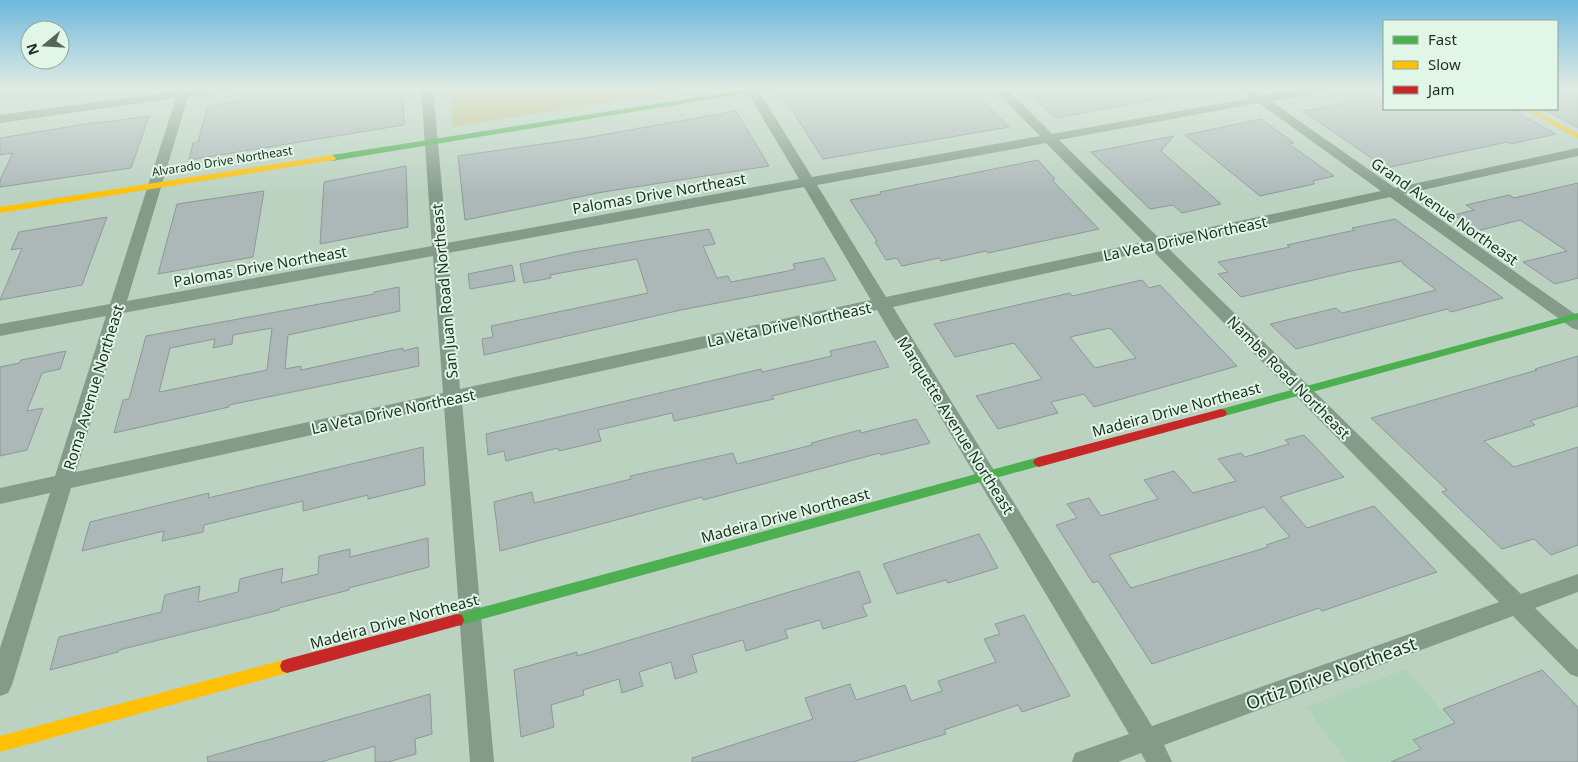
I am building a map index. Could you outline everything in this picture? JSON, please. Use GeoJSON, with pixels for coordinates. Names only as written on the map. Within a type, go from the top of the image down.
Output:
{"type":"FeatureCollection","features":[{"type":"Feature","properties":{"kind":"street","name":"Roma Avenue Northeast"},"geometry":{"type":"LineString","coordinates":[[0,685],[174,124]]}},
{"type":"Feature","properties":{"kind":"street","name":"San Juan Road Northeast"},"geometry":{"type":"LineString","coordinates":[[429,124],[482,762]]}},
{"type":"Feature","properties":{"kind":"street","name":"Alvarado Drive Northeast"},"geometry":{"type":"LineString","coordinates":[[0,210],[548,124]]}},
{"type":"Feature","properties":{"kind":"street","name":"Marquette Avenue Northeast"},"geometry":{"type":"LineString","coordinates":[[772,124],[1160,762]]}},
{"type":"Feature","properties":{"kind":"street","name":"Nambe Road Northeast"},"geometry":{"type":"LineString","coordinates":[[1035,124],[1578,666]]}},
{"type":"Feature","properties":{"kind":"street","name":"Palomas Drive Northeast"},"geometry":{"type":"LineString","coordinates":[[0,330],[1130,124]]}},
{"type":"Feature","properties":{"kind":"street","name":"Grand Avenue Northeast"},"geometry":{"type":"LineString","coordinates":[[1295,124],[1391,193],[1575,319]]}},
{"type":"Feature","properties":{"kind":"street"},"geometry":{"type":"LineString","coordinates":[[1555,124],[1578,136]]}},
{"type":"Feature","properties":{"kind":"street","name":"La Veta Drive Northeast"},"geometry":{"type":"LineString","coordinates":[[0,496],[1578,152]]}},
{"type":"Feature","properties":{"kind":"street","name":"Madeira Drive Northeast"},"geometry":{"type":"LineString","coordinates":[[0,744],[1302,390],[1575,319]]}},
{"type":"Feature","properties":{"kind":"street","name":"Ortiz Drive Northeast"},"geometry":{"type":"LineString","coordinates":[[1084,762],[1578,584]]}},
{"type":"Feature","properties":{"kind":"shaded area"},"geometry":{"type":"Polygon","coordinates":[[[453,124],[474,124],[453,127],[453,124]]]}},
{"type":"Feature","properties":{"kind":"shaded area"},"geometry":{"type":"Polygon","coordinates":[[[1406,669],[1486,762],[1347,762],[1306,707],[1406,669]]]}},
{"type":"Feature","properties":{"kind":"building"},"geometry":{"type":"Polygon","coordinates":[[[88,124],[146,124],[131,168],[0,187],[0,180],[13,153],[0,155],[0,138],[88,124]]]}},
{"type":"Feature","properties":{"kind":"building"},"geometry":{"type":"Polygon","coordinates":[[[203,124],[404,124],[189,160],[193,143],[198,142],[203,124]]]}},
{"type":"Feature","properties":{"kind":"building"},"geometry":{"type":"Polygon","coordinates":[[[666,124],[744,124],[769,166],[603,192],[465,220],[458,156],[585,138],[666,124]]]}},
{"type":"Feature","properties":{"kind":"building"},"geometry":{"type":"Polygon","coordinates":[[[801,124],[1006,124],[1009,127],[823,159],[801,124]]]}},
{"type":"Feature","properties":{"kind":"building"},"geometry":{"type":"Polygon","coordinates":[[[1239,124],[1267,124],[1294,143],[1289,144],[1334,176],[1313,181],[1314,184],[1260,196],[1185,135],[1239,124]]]}},
{"type":"Feature","properties":{"kind":"building"},"geometry":{"type":"Polygon","coordinates":[[[1321,124],[1537,124],[1556,134],[1511,144],[1507,142],[1386,168],[1321,124]]]}},
{"type":"Feature","properties":{"kind":"building"},"geometry":{"type":"Polygon","coordinates":[[[1570,124],[1578,124],[1578,128],[1570,124]]]}},
{"type":"Feature","properties":{"kind":"building"},"geometry":{"type":"Polygon","coordinates":[[[1174,136],[1161,151],[1221,204],[1182,213],[1173,205],[1150,209],[1091,152],[1174,136]]]}},
{"type":"Feature","properties":{"kind":"building"},"geometry":{"type":"Polygon","coordinates":[[[1038,160],[1055,179],[1052,180],[1099,229],[988,253],[986,251],[941,261],[939,258],[902,266],[897,258],[886,260],[875,242],[877,241],[850,200],[881,194],[880,192],[1038,160]]]}},
{"type":"Feature","properties":{"kind":"building"},"geometry":{"type":"Polygon","coordinates":[[[406,166],[408,227],[320,244],[324,182],[406,166]]]}},
{"type":"Feature","properties":{"kind":"building"},"geometry":{"type":"Polygon","coordinates":[[[1578,183],[1578,278],[1555,284],[1523,262],[1567,251],[1520,220],[1477,231],[1454,215],[1474,210],[1466,205],[1509,195],[1514,198],[1578,183]]]}},
{"type":"Feature","properties":{"kind":"building"},"geometry":{"type":"Polygon","coordinates":[[[264,191],[253,257],[158,274],[177,204],[264,191]]]}},
{"type":"Feature","properties":{"kind":"building"},"geometry":{"type":"Polygon","coordinates":[[[107,217],[82,285],[0,300],[22,248],[11,250],[19,232],[107,217]]]}},
{"type":"Feature","properties":{"kind":"building"},"geometry":{"type":"Polygon","coordinates":[[[1395,219],[1503,298],[1451,312],[1447,309],[1296,349],[1270,324],[1336,308],[1342,313],[1436,290],[1403,264],[1402,261],[1241,297],[1218,274],[1228,272],[1218,262],[1290,247],[1287,245],[1395,219]]]}},
{"type":"Feature","properties":{"kind":"building"},"geometry":{"type":"Polygon","coordinates":[[[709,229],[715,244],[703,246],[717,278],[728,276],[731,282],[788,271],[795,269],[793,264],[824,258],[836,280],[681,310],[484,355],[482,339],[493,337],[491,326],[648,293],[637,259],[550,275],[551,278],[524,283],[520,264],[575,252],[709,229]]]}},
{"type":"Feature","properties":{"kind":"building"},"geometry":{"type":"Polygon","coordinates":[[[512,265],[515,281],[470,289],[468,274],[512,265]]]}},
{"type":"Feature","properties":{"kind":"building"},"geometry":{"type":"Polygon","coordinates":[[[1142,280],[1149,288],[1160,285],[1237,366],[1094,407],[1084,394],[1051,402],[1058,413],[998,429],[976,396],[1042,379],[1014,343],[955,357],[934,324],[1070,293],[1072,296],[1142,280]],[[1110,328],[1070,337],[1095,368],[1136,358],[1110,328]]]}},
{"type":"Feature","properties":{"kind":"building"},"geometry":{"type":"Polygon","coordinates":[[[399,287],[400,311],[288,335],[285,369],[301,366],[301,370],[403,348],[403,351],[418,347],[419,366],[229,405],[229,407],[114,433],[123,400],[129,399],[146,336],[374,294],[374,292],[399,287]],[[272,328],[233,335],[232,344],[213,348],[215,339],[170,348],[159,392],[267,370],[272,328]]]}},
{"type":"Feature","properties":{"kind":"building"},"geometry":{"type":"Polygon","coordinates":[[[875,341],[889,367],[772,396],[774,399],[674,421],[672,413],[598,430],[601,441],[559,451],[558,448],[506,461],[504,451],[488,455],[486,434],[761,369],[762,372],[832,356],[830,351],[875,341]]]}},
{"type":"Feature","properties":{"kind":"building"},"geometry":{"type":"Polygon","coordinates":[[[66,351],[60,369],[42,373],[27,411],[43,408],[27,450],[0,456],[0,367],[19,363],[21,360],[66,351]]]}},
{"type":"Feature","properties":{"kind":"building"},"geometry":{"type":"Polygon","coordinates":[[[1578,356],[1578,406],[1530,421],[1535,425],[1484,441],[1514,467],[1578,447],[1578,545],[1551,555],[1534,539],[1502,549],[1442,492],[1447,490],[1371,418],[1537,370],[1535,369],[1578,356]]]}},
{"type":"Feature","properties":{"kind":"building"},"geometry":{"type":"Polygon","coordinates":[[[916,419],[930,443],[881,455],[880,453],[703,500],[702,497],[500,551],[494,502],[532,492],[534,503],[631,479],[630,476],[733,453],[737,464],[812,445],[811,443],[860,430],[861,433],[916,419]]]}},
{"type":"Feature","properties":{"kind":"building"},"geometry":{"type":"Polygon","coordinates":[[[1304,435],[1344,477],[1280,497],[1307,528],[1374,506],[1437,572],[1322,611],[1319,608],[1152,664],[1098,581],[1093,583],[1056,525],[1077,518],[1067,504],[1089,498],[1101,516],[1158,499],[1144,480],[1174,471],[1193,493],[1236,481],[1218,459],[1241,453],[1245,457],[1289,444],[1285,440],[1304,435]],[[1264,507],[1109,555],[1131,588],[1268,547],[1266,545],[1290,537],[1264,507]]]}},
{"type":"Feature","properties":{"kind":"building"},"geometry":{"type":"Polygon","coordinates":[[[423,447],[425,485],[368,499],[368,495],[303,511],[303,501],[204,525],[203,532],[162,541],[164,531],[82,551],[90,522],[209,493],[208,498],[423,447]]]}},
{"type":"Feature","properties":{"kind":"building"},"geometry":{"type":"Polygon","coordinates":[[[979,534],[998,568],[948,583],[946,580],[897,594],[883,564],[979,534]]]}},
{"type":"Feature","properties":{"kind":"building"},"geometry":{"type":"Polygon","coordinates":[[[428,538],[429,567],[279,608],[279,610],[119,650],[118,652],[50,670],[59,637],[161,612],[165,595],[200,586],[198,602],[238,592],[240,579],[283,568],[281,583],[318,574],[319,556],[350,549],[350,557],[428,538]]]}},
{"type":"Feature","properties":{"kind":"building"},"geometry":{"type":"Polygon","coordinates":[[[859,571],[871,602],[862,605],[867,616],[823,629],[820,620],[785,630],[788,638],[746,651],[743,640],[692,655],[697,672],[675,679],[671,662],[639,672],[643,686],[622,693],[619,679],[583,690],[584,695],[551,705],[554,727],[521,737],[514,670],[577,652],[577,656],[859,571]]]}},
{"type":"Feature","properties":{"kind":"building"},"geometry":{"type":"Polygon","coordinates":[[[1024,615],[1070,696],[1022,712],[1018,705],[944,730],[946,734],[853,762],[692,762],[692,758],[813,719],[805,698],[850,684],[856,700],[905,685],[911,701],[942,691],[938,681],[996,662],[984,639],[1000,634],[995,624],[1024,615]]]}},
{"type":"Feature","properties":{"kind":"building"},"geometry":{"type":"Polygon","coordinates":[[[1542,670],[1578,707],[1578,762],[1391,762],[1421,749],[1413,740],[1455,723],[1443,709],[1542,670]]]}},
{"type":"Feature","properties":{"kind":"building"},"geometry":{"type":"Polygon","coordinates":[[[430,694],[432,734],[415,739],[416,754],[388,762],[375,762],[375,746],[321,762],[208,762],[207,757],[430,694]]]}},
{"type":"Feature","properties":{"kind":"traffic: fast"},"geometry":{"type":"LineString","coordinates":[[332,158],[549,124]]}},
{"type":"Feature","properties":{"kind":"traffic: fast"},"geometry":{"type":"LineString","coordinates":[[1221,413],[1578,316]]}},
{"type":"Feature","properties":{"kind":"traffic: fast"},"geometry":{"type":"LineString","coordinates":[[457,620],[1039,462]]}},
{"type":"Feature","properties":{"kind":"traffic: slow"},"geometry":{"type":"LineString","coordinates":[[1554,124],[1578,137]]}},
{"type":"Feature","properties":{"kind":"traffic: slow"},"geometry":{"type":"LineString","coordinates":[[0,210],[332,158]]}},
{"type":"Feature","properties":{"kind":"traffic: slow"},"geometry":{"type":"LineString","coordinates":[[0,744],[287,666]]}},
{"type":"Feature","properties":{"kind":"traffic: jam"},"geometry":{"type":"LineString","coordinates":[[1039,462],[1221,413]]}},
{"type":"Feature","properties":{"kind":"traffic: jam"},"geometry":{"type":"LineString","coordinates":[[287,666],[457,620]]}}]}
